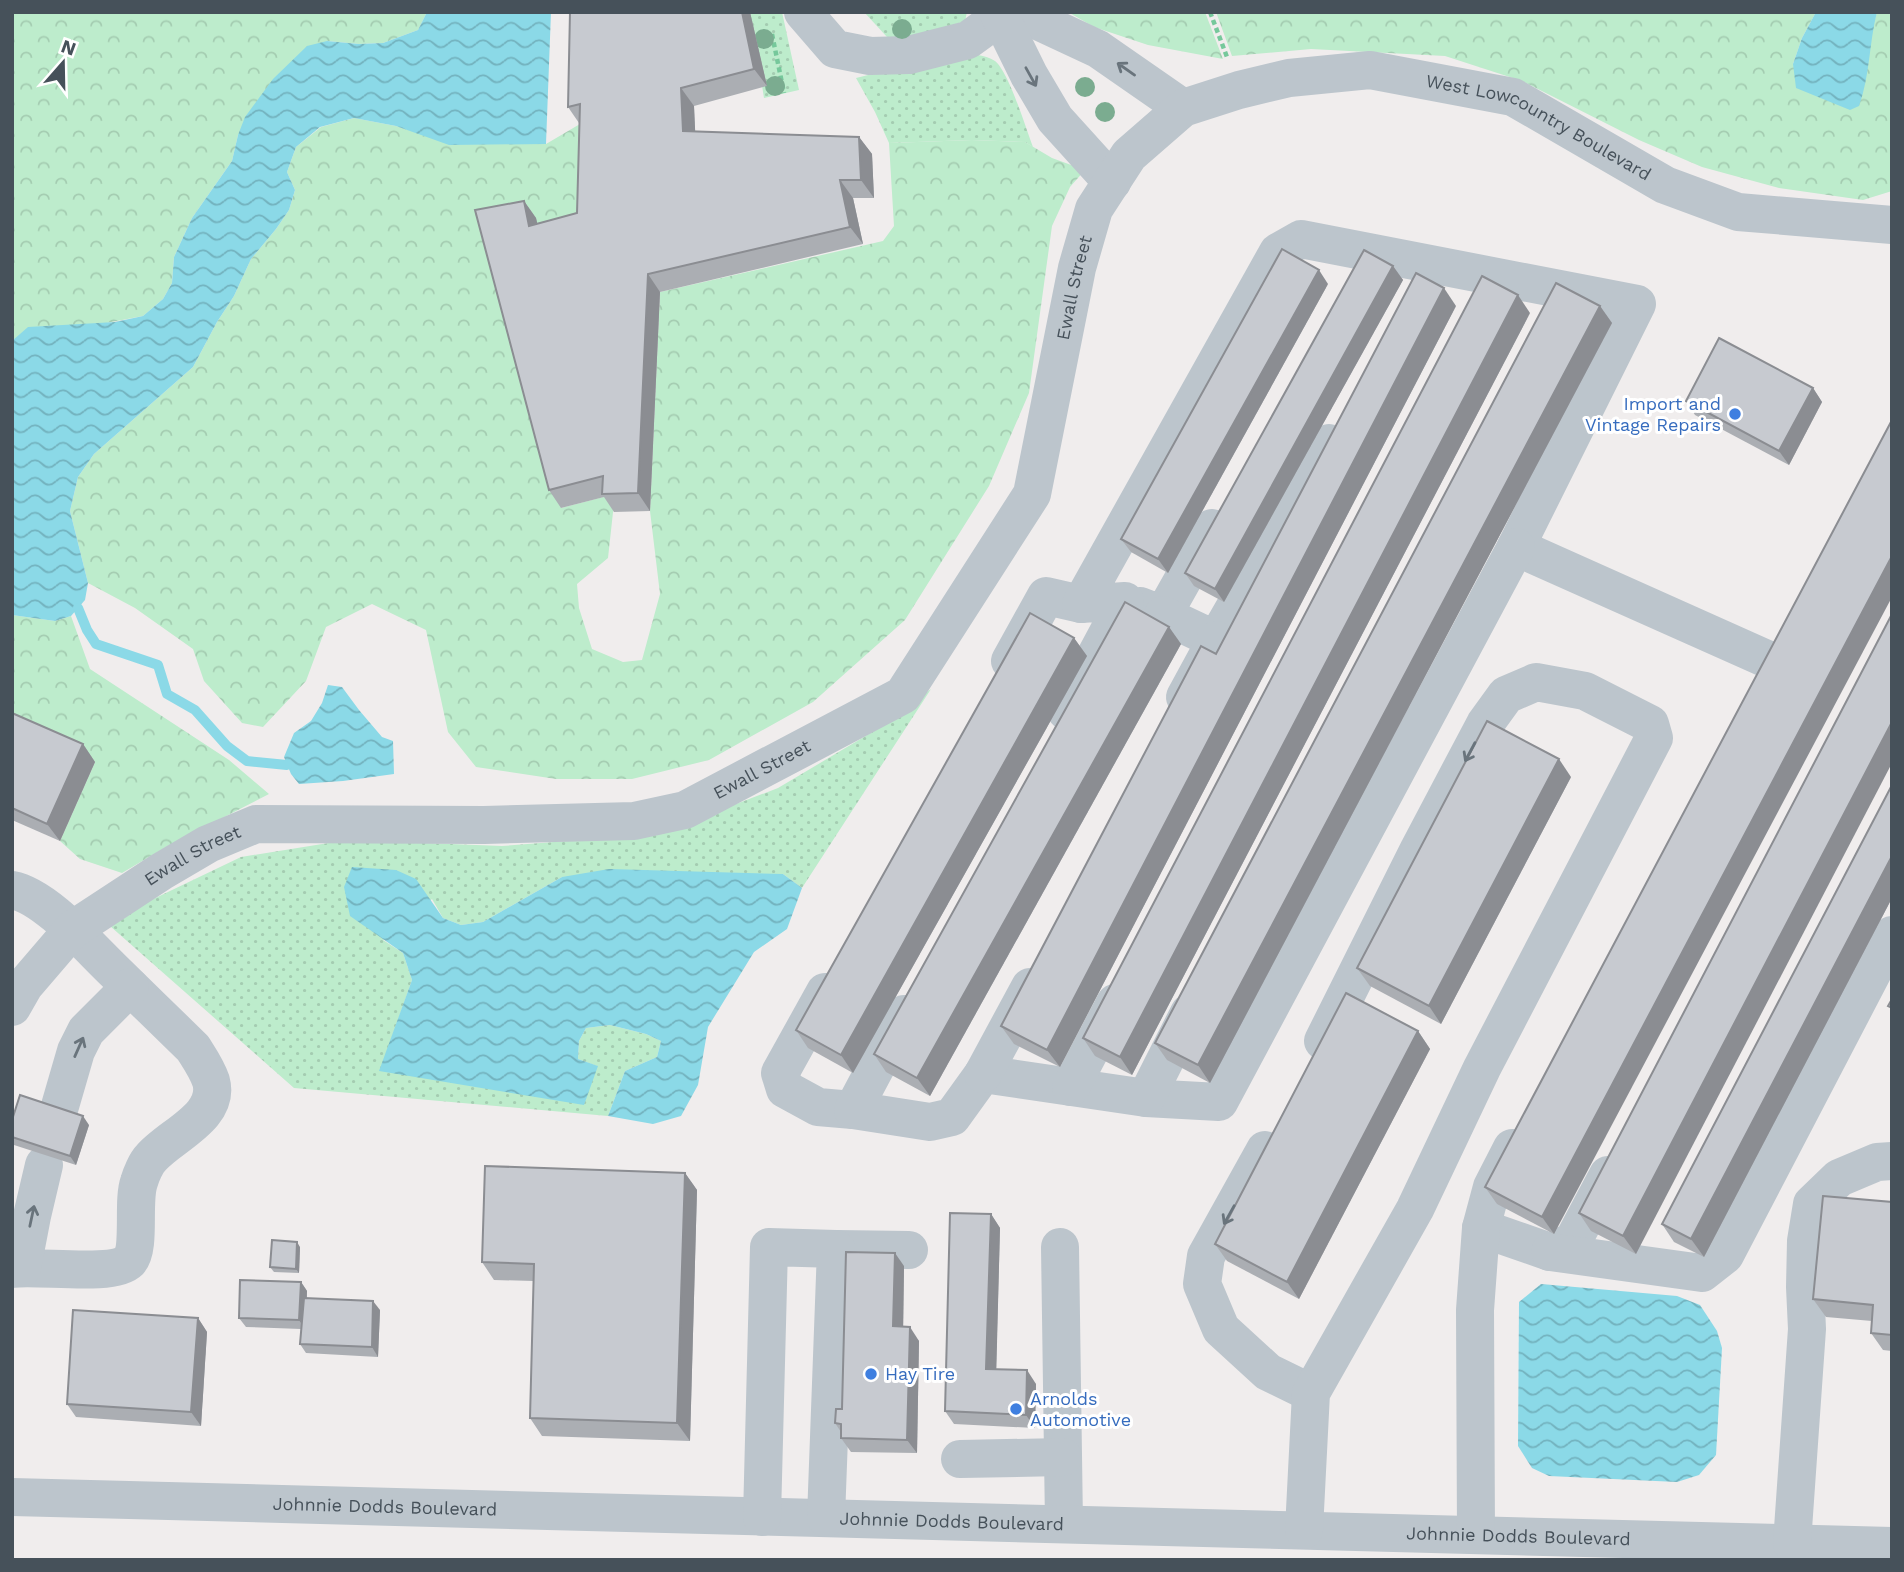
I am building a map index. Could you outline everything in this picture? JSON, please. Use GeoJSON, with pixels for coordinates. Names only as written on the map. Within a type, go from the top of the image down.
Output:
{"type":"FeatureCollection","features":[{"type":"Feature","properties":{"kind":"street"},"geometry":{"type":"LineString","coordinates":[[787,19],[835,50],[870,56],[909,55],[968,40],[999,14]]}},
{"type":"Feature","properties":{"kind":"street"},"geometry":{"type":"LineString","coordinates":[[999,14],[1038,21],[1098,49],[1183,108]]}},
{"type":"Feature","properties":{"kind":"street"},"geometry":{"type":"LineString","coordinates":[[999,14],[1029,75],[1055,119],[1112,182]]}},
{"type":"Feature","properties":{"kind":"street","name":"West Lowcountry Boulevard"},"geometry":{"type":"LineString","coordinates":[[1183,108],[1289,78],[1370,70],[1513,97],[1665,185],[1738,212],[1892,225]]}},
{"type":"Feature","properties":{"kind":"street","name":"Ewall Street"},"geometry":{"type":"LineString","coordinates":[[12,1007],[24,986],[72,930],[208,844],[256,824],[484,825],[634,821],[685,810],[903,695],[1032,494],[1077,268],[1094,209],[1129,155],[1183,108]]}},
{"type":"Feature","properties":{"kind":"street"},"geometry":{"type":"LineString","coordinates":[[983,1074],[1146,1098],[1219,1102],[1516,547],[1637,304],[1301,239],[1278,252],[1081,604]]}},
{"type":"Feature","properties":{"kind":"street"},"geometry":{"type":"LineString","coordinates":[[1345,287],[1365,250]]}},
{"type":"Feature","properties":{"kind":"street"},"geometry":{"type":"LineString","coordinates":[[1411,300],[1432,264]]}},
{"type":"Feature","properties":{"kind":"street"},"geometry":{"type":"LineString","coordinates":[[1477,313],[1496,276]]}},
{"type":"Feature","properties":{"kind":"street"},"geometry":{"type":"LineString","coordinates":[[1542,327],[1561,289]]}},
{"type":"Feature","properties":{"kind":"street"},"geometry":{"type":"LineString","coordinates":[[1170,724],[1348,409]]}},
{"type":"Feature","properties":{"kind":"street"},"geometry":{"type":"LineString","coordinates":[[1163,615],[1231,494]]}},
{"type":"Feature","properties":{"kind":"street"},"geometry":{"type":"LineString","coordinates":[[1516,547],[1769,661]]}},
{"type":"Feature","properties":{"kind":"street"},"geometry":{"type":"LineString","coordinates":[[992,694],[1046,596],[1081,604],[1125,601],[1163,615],[1216,640]]}},
{"type":"Feature","properties":{"kind":"street"},"geometry":{"type":"LineString","coordinates":[[1047,746],[1125,601]]}},
{"type":"Feature","properties":{"kind":"street"},"geometry":{"type":"LineString","coordinates":[[1304,1530],[1311,1393],[1415,1209],[1482,1068],[1654,738],[1650,724],[1585,691],[1536,681],[1506,695],[1485,724],[1308,1069]]}},
{"type":"Feature","properties":{"kind":"street"},"geometry":{"type":"LineString","coordinates":[[12,890],[22,892],[46,907],[72,930],[193,1048],[212,1084],[209,1105],[202,1114],[150,1158],[139,1182],[134,1206],[135,1248],[128,1261],[112,1269],[17,1268],[44,1166]]}},
{"type":"Feature","properties":{"kind":"street"},"geometry":{"type":"LineString","coordinates":[[1481,1228],[1550,1252],[1702,1273],[1725,1255],[1892,935]]}},
{"type":"Feature","properties":{"kind":"street"},"geometry":{"type":"LineString","coordinates":[[842,963],[780,1073],[785,1089],[818,1107],[930,1122],[952,1117],[983,1074],[1048,954]]}},
{"type":"Feature","properties":{"kind":"street"},"geometry":{"type":"LineString","coordinates":[[1071,1087],[1129,977]]}},
{"type":"Feature","properties":{"kind":"street"},"geometry":{"type":"LineString","coordinates":[[1146,1098],[1203,986]]}},
{"type":"Feature","properties":{"kind":"street"},"geometry":{"type":"LineString","coordinates":[[58,1112],[76,1051],[86,1031],[130,987]]}},
{"type":"Feature","properties":{"kind":"street"},"geometry":{"type":"LineString","coordinates":[[853,1110],[918,989]]}},
{"type":"Feature","properties":{"kind":"street"},"geometry":{"type":"LineString","coordinates":[[1476,1535],[1475,1310],[1481,1228],[1492,1187],[1530,1113]]}},
{"type":"Feature","properties":{"kind":"street"},"geometry":{"type":"LineString","coordinates":[[1283,1115],[1206,1256],[1202,1284],[1221,1329],[1268,1372],[1311,1393]]}},
{"type":"Feature","properties":{"kind":"street"},"geometry":{"type":"LineString","coordinates":[[1550,1252],[1573,1241],[1624,1143]]}},
{"type":"Feature","properties":{"kind":"street"},"geometry":{"type":"LineString","coordinates":[[1792,1543],[1807,1329],[1806,1241],[1812,1204],[1839,1178],[1887,1152]]}},
{"type":"Feature","properties":{"kind":"street"},"geometry":{"type":"LineString","coordinates":[[762,1517],[769,1247],[909,1250]]}},
{"type":"Feature","properties":{"kind":"street"},"geometry":{"type":"LineString","coordinates":[[1060,1247],[1063,1524]]}},
{"type":"Feature","properties":{"kind":"street"},"geometry":{"type":"LineString","coordinates":[[826,1518],[836,1248]]}},
{"type":"Feature","properties":{"kind":"street"},"geometry":{"type":"LineString","coordinates":[[960,1459],[1063,1457]]}},
{"type":"Feature","properties":{"kind":"street","name":"Johnnie Dodds Boulevard"},"geometry":{"type":"LineString","coordinates":[[12,1497],[1892,1546]]}},
{"type":"Feature","properties":{"kind":"path"},"geometry":{"type":"LineString","coordinates":[[1210,12],[1240,90]]}},
{"type":"Feature","properties":{"kind":"path"},"geometry":{"type":"LineString","coordinates":[[784,93],[787,19]]}},
{"type":"Feature","properties":{"kind":"green space"},"geometry":{"type":"Polygon","coordinates":[[[12,12],[427,12],[418,30],[383,43],[327,41],[238,135],[232,161],[192,218],[174,257],[172,283],[163,299],[143,316],[12,341],[12,12]]]}},
{"type":"Feature","properties":{"kind":"green space"},"geometry":{"type":"Polygon","coordinates":[[[750,12],[782,12],[799,90],[764,98],[750,12]]]}},
{"type":"Feature","properties":{"kind":"green space"},"geometry":{"type":"Polygon","coordinates":[[[864,12],[967,12],[965,21],[904,41],[887,37],[864,12]]]}},
{"type":"Feature","properties":{"kind":"green space"},"geometry":{"type":"Polygon","coordinates":[[[1068,12],[1205,12],[1223,59],[1148,45],[1094,27],[1068,12]]]}},
{"type":"Feature","properties":{"kind":"green space"},"geometry":{"type":"Polygon","coordinates":[[[1216,12],[1816,12],[1802,38],[1793,64],[1872,30],[1877,12],[1892,12],[1892,191],[1863,200],[1779,188],[1702,167],[1639,140],[1522,81],[1445,56],[1311,49],[1232,56],[1216,12]]]}},
{"type":"Feature","properties":{"kind":"green space"},"geometry":{"type":"Polygon","coordinates":[[[957,53],[987,57],[1000,67],[1011,88],[1033,147],[1025,142],[972,140],[889,143],[856,78],[957,53]]]}},
{"type":"Feature","properties":{"kind":"green space"},"geometry":{"type":"Polygon","coordinates":[[[354,118],[422,134],[546,144],[580,124],[592,122],[561,508],[615,494],[608,558],[577,584],[579,608],[592,649],[623,662],[642,660],[660,594],[650,511],[660,292],[883,241],[894,226],[889,143],[972,140],[1025,142],[1052,158],[1085,170],[1070,187],[1052,226],[1029,393],[989,486],[905,620],[813,702],[709,760],[632,779],[556,779],[476,767],[448,732],[426,630],[372,604],[326,627],[306,681],[263,727],[242,723],[204,681],[193,649],[135,608],[88,583],[70,511],[78,477],[94,454],[193,367],[234,296],[251,259],[289,210],[295,190],[287,172],[296,147],[321,127],[354,118]]]}},
{"type":"Feature","properties":{"kind":"green space"},"geometry":{"type":"Polygon","coordinates":[[[12,615],[55,621],[71,616],[90,669],[229,760],[269,794],[122,873],[80,859],[60,841],[95,762],[12,725],[12,615]]]}},
{"type":"Feature","properties":{"kind":"green space"},"geometry":{"type":"Polygon","coordinates":[[[931,689],[802,888],[783,874],[562,877],[483,922],[461,925],[443,918],[432,899],[383,940],[403,953],[412,980],[380,1071],[597,1066],[578,1059],[579,1041],[586,1028],[610,1025],[646,1034],[661,1041],[657,1057],[625,1071],[608,1116],[294,1088],[110,926],[147,902],[241,857],[347,840],[502,846],[658,834],[778,788],[879,728],[931,689]]]}},
{"type":"Feature","properties":{"kind":"water"},"geometry":{"type":"Polygon","coordinates":[[[427,12],[551,12],[546,144],[449,145],[396,126],[354,118],[320,127],[296,147],[287,172],[295,190],[289,210],[251,259],[234,296],[193,367],[94,454],[78,477],[70,511],[88,583],[85,600],[71,616],[55,621],[12,615],[12,341],[28,327],[115,322],[143,316],[163,299],[172,283],[174,257],[192,218],[232,161],[245,117],[273,79],[307,46],[327,41],[383,43],[418,30],[427,12]]]}},
{"type":"Feature","properties":{"kind":"water"},"geometry":{"type":"Polygon","coordinates":[[[1816,12],[1877,12],[1863,95],[1859,106],[1850,110],[1796,88],[1793,64],[1802,38],[1816,12]]]}},
{"type":"Feature","properties":{"kind":"water"},"geometry":{"type":"Polygon","coordinates":[[[328,685],[342,687],[382,737],[393,741],[394,774],[299,784],[291,774],[284,757],[294,733],[311,721],[322,703],[328,685]]]}},
{"type":"Feature","properties":{"kind":"water"},"geometry":{"type":"Polygon","coordinates":[[[352,867],[396,870],[416,879],[443,918],[461,925],[483,922],[562,877],[609,869],[783,874],[802,888],[787,929],[754,952],[708,1027],[698,1085],[681,1116],[653,1124],[608,1116],[625,1071],[657,1057],[661,1041],[646,1034],[610,1025],[586,1028],[579,1041],[578,1059],[598,1066],[584,1105],[379,1071],[412,980],[403,953],[350,916],[344,887],[352,867]]]}},
{"type":"Feature","properties":{"kind":"water"},"geometry":{"type":"Polygon","coordinates":[[[1541,1284],[1677,1296],[1700,1305],[1717,1331],[1722,1348],[1716,1455],[1699,1475],[1677,1482],[1549,1476],[1532,1468],[1518,1446],[1519,1302],[1541,1284]]]}},
{"type":"Feature","properties":{"kind":"building"},"geometry":{"type":"Polygon","coordinates":[[[570,12],[742,12],[754,69],[681,88],[683,131],[859,137],[861,180],[840,180],[850,227],[648,274],[638,493],[602,494],[603,476],[549,490],[475,210],[524,201],[529,226],[577,213],[580,104],[568,107],[570,12]]]}},
{"type":"Feature","properties":{"kind":"building"},"geometry":{"type":"Polygon","coordinates":[[[1282,249],[1319,270],[1158,559],[1121,539],[1282,249]]]}},
{"type":"Feature","properties":{"kind":"building"},"geometry":{"type":"Polygon","coordinates":[[[1364,250],[1393,266],[1215,589],[1185,573],[1364,250]]]}},
{"type":"Feature","properties":{"kind":"building"},"geometry":{"type":"Polygon","coordinates":[[[1416,273],[1444,288],[1047,1050],[1001,1026],[1201,646],[1216,654],[1416,273]]]}},
{"type":"Feature","properties":{"kind":"building"},"geometry":{"type":"Polygon","coordinates":[[[1482,276],[1518,295],[1120,1057],[1083,1038],[1482,276]]]}},
{"type":"Feature","properties":{"kind":"building"},"geometry":{"type":"Polygon","coordinates":[[[1556,283],[1600,306],[1198,1065],[1155,1043],[1556,283]]]}},
{"type":"Feature","properties":{"kind":"building"},"geometry":{"type":"Polygon","coordinates":[[[1719,338],[1813,388],[1779,451],[1686,401],[1719,338]]]}},
{"type":"Feature","properties":{"kind":"building"},"geometry":{"type":"Polygon","coordinates":[[[1892,420],[1892,556],[1542,1217],[1485,1187],[1892,420]]]}},
{"type":"Feature","properties":{"kind":"building"},"geometry":{"type":"Polygon","coordinates":[[[1125,602],[1169,627],[917,1078],[874,1054],[1125,602]]]}},
{"type":"Feature","properties":{"kind":"building"},"geometry":{"type":"Polygon","coordinates":[[[1030,613],[1074,638],[841,1055],[796,1030],[1030,613]]]}},
{"type":"Feature","properties":{"kind":"building"},"geometry":{"type":"Polygon","coordinates":[[[1892,614],[1892,722],[1623,1236],[1579,1213],[1892,614]]]}},
{"type":"Feature","properties":{"kind":"building"},"geometry":{"type":"Polygon","coordinates":[[[12,713],[83,744],[47,824],[12,808],[12,713]]]}},
{"type":"Feature","properties":{"kind":"building"},"geometry":{"type":"Polygon","coordinates":[[[1487,721],[1559,759],[1429,1006],[1357,968],[1487,721]]]}},
{"type":"Feature","properties":{"kind":"building"},"geometry":{"type":"Polygon","coordinates":[[[1892,785],[1892,856],[1691,1239],[1662,1224],[1892,785]]]}},
{"type":"Feature","properties":{"kind":"building"},"geometry":{"type":"Polygon","coordinates":[[[1346,993],[1418,1031],[1287,1282],[1215,1244],[1346,993]]]}},
{"type":"Feature","properties":{"kind":"building"},"geometry":{"type":"Polygon","coordinates":[[[20,1095],[83,1116],[70,1156],[12,1137],[12,1120],[20,1095]]]}},
{"type":"Feature","properties":{"kind":"building"},"geometry":{"type":"Polygon","coordinates":[[[485,1166],[685,1173],[677,1423],[530,1418],[534,1264],[482,1262],[485,1166]]]}},
{"type":"Feature","properties":{"kind":"building"},"geometry":{"type":"Polygon","coordinates":[[[1823,1196],[1892,1202],[1892,1335],[1871,1333],[1873,1305],[1813,1299],[1823,1196]]]}},
{"type":"Feature","properties":{"kind":"building"},"geometry":{"type":"Polygon","coordinates":[[[950,1213],[991,1214],[986,1369],[1027,1370],[1026,1415],[945,1411],[950,1213]]]}},
{"type":"Feature","properties":{"kind":"building"},"geometry":{"type":"Polygon","coordinates":[[[272,1240],[297,1242],[296,1269],[270,1267],[272,1240]]]}},
{"type":"Feature","properties":{"kind":"building"},"geometry":{"type":"Polygon","coordinates":[[[846,1252],[895,1253],[893,1326],[910,1327],[907,1440],[841,1438],[841,1424],[835,1423],[836,1409],[842,1409],[846,1252]]]}},
{"type":"Feature","properties":{"kind":"building"},"geometry":{"type":"Polygon","coordinates":[[[240,1280],[301,1282],[299,1320],[239,1318],[240,1280]]]}},
{"type":"Feature","properties":{"kind":"building"},"geometry":{"type":"Polygon","coordinates":[[[304,1298],[373,1301],[372,1347],[300,1344],[304,1298]]]}},
{"type":"Feature","properties":{"kind":"building"},"geometry":{"type":"Polygon","coordinates":[[[73,1310],[198,1318],[191,1412],[67,1404],[73,1310]]]}},
{"type":"Feature","properties":{"kind":"waterway"},"geometry":{"type":"LineString","coordinates":[[78,608],[96,644],[158,665],[167,694],[195,710],[227,746],[247,761],[287,765]]}},
{"type":"Feature","properties":{"kind":"place","name":"Import and Vintage Repairs"},"geometry":{"type":"Point","coordinates":[1735,414]}},
{"type":"Feature","properties":{"kind":"place","name":"Hay Tire"},"geometry":{"type":"Point","coordinates":[871,1374]}},
{"type":"Feature","properties":{"kind":"place","name":"Arnolds Automotive"},"geometry":{"type":"Point","coordinates":[1016,1409]}}]}
